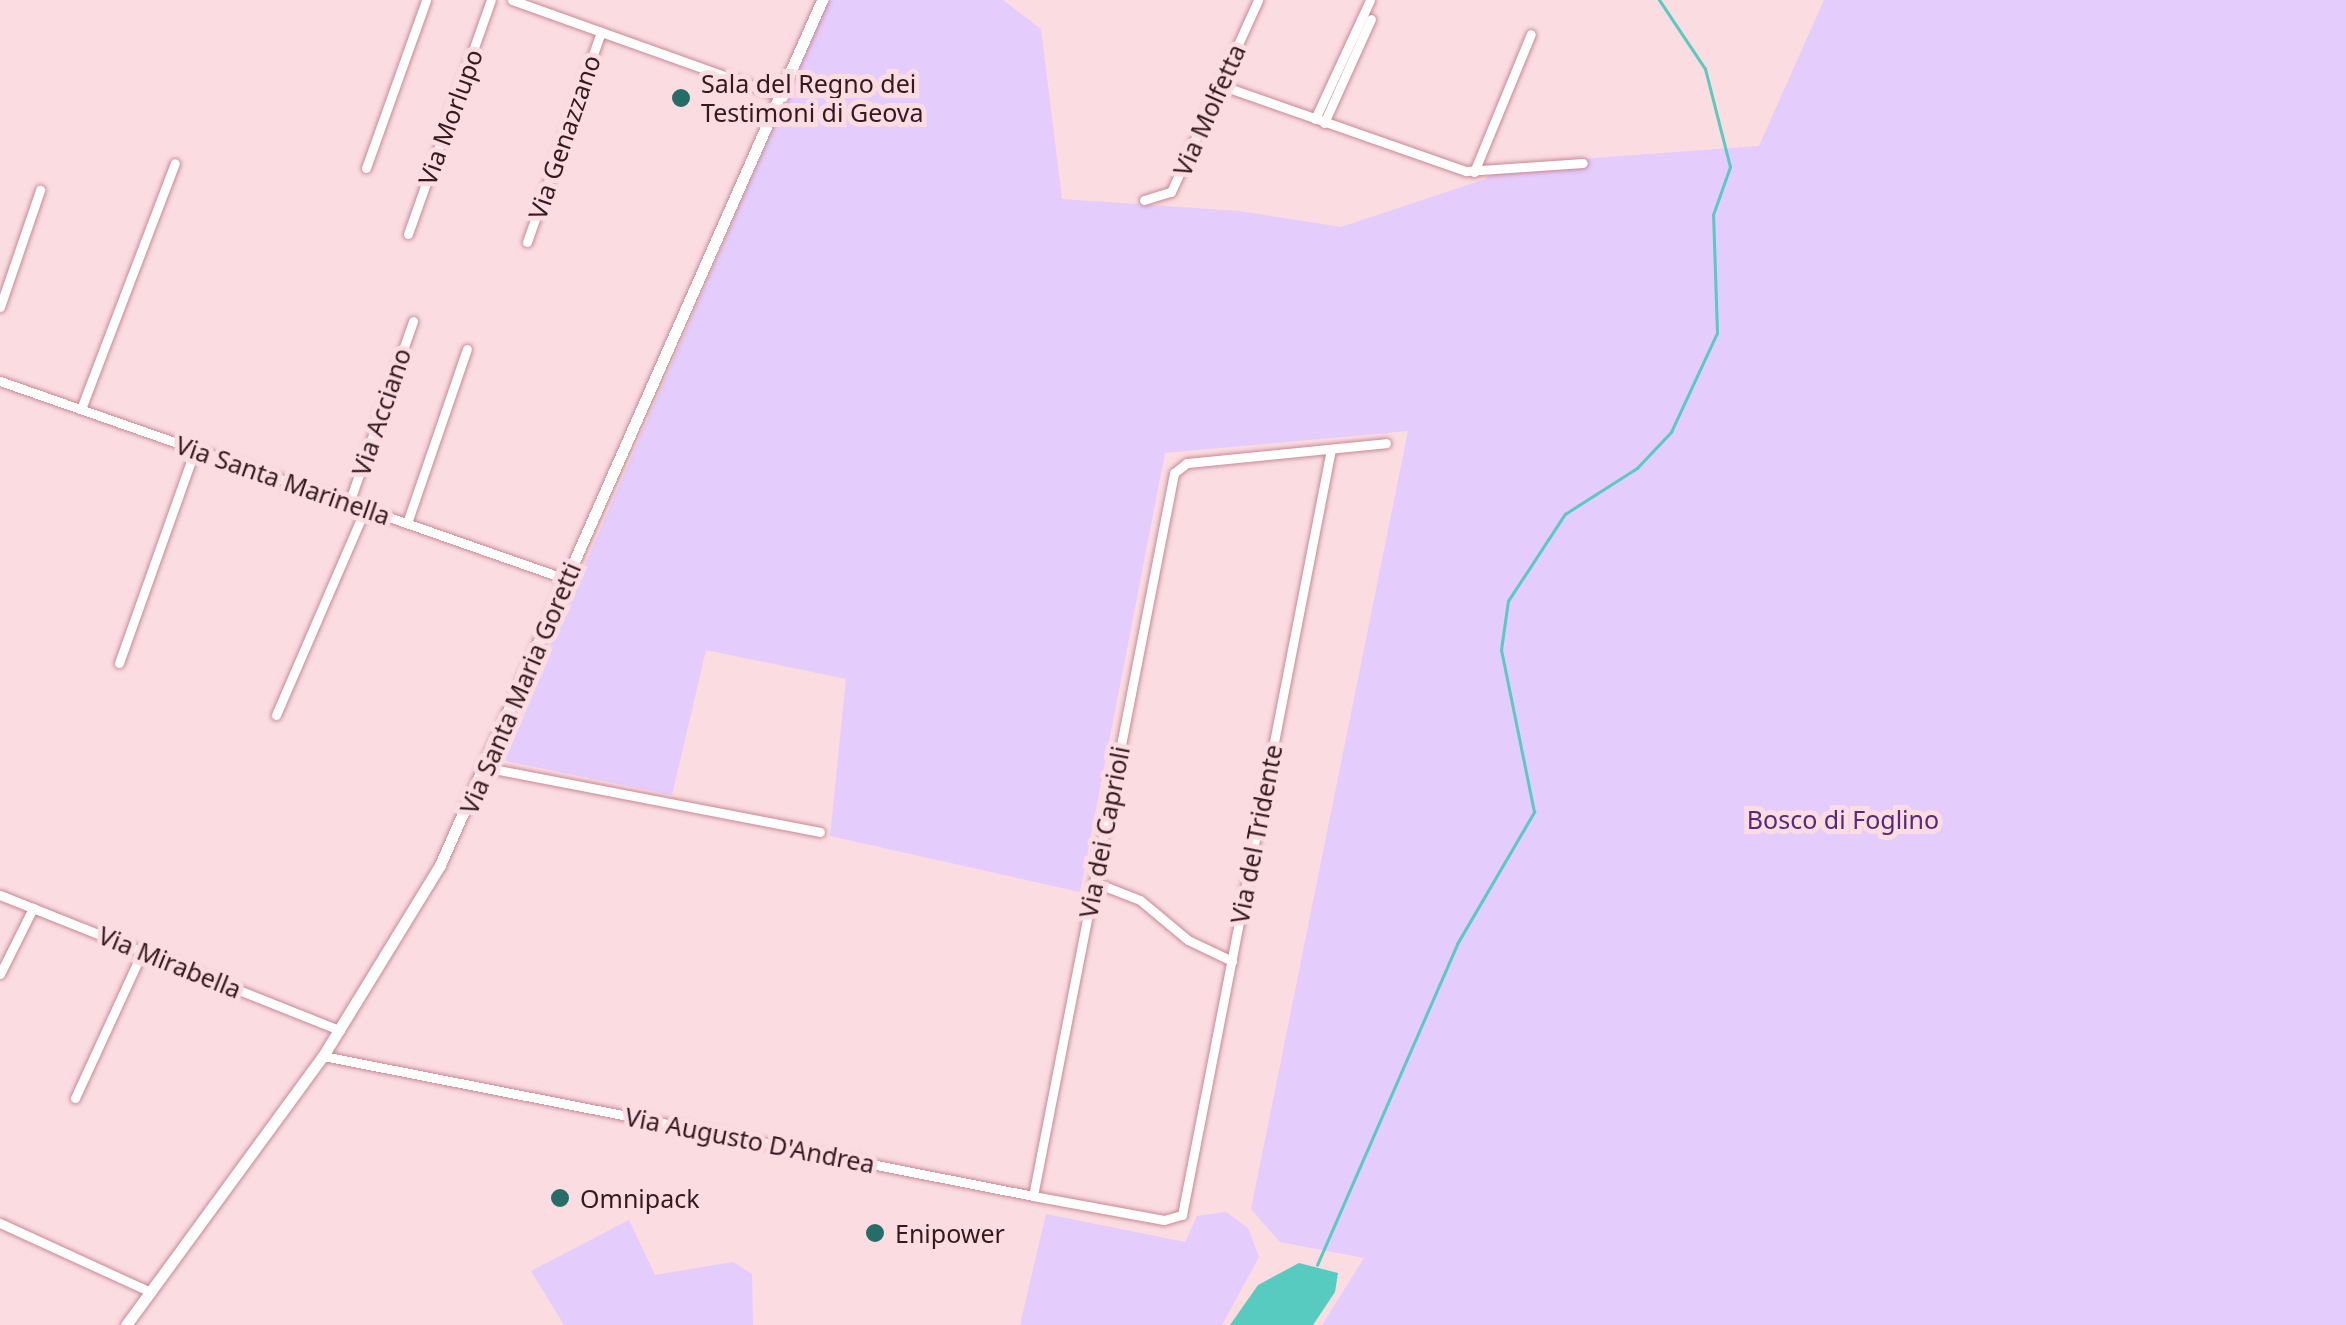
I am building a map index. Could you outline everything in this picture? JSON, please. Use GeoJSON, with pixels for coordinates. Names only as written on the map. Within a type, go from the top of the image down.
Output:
{"type":"FeatureCollection","features":[{"type":"Feature","properties":{"kind":"main road","name":"Via Santa Maria Goretti"},"geometry":{"type":"LineString","coordinates":[[126,1325],[323,1056],[433,878],[488,768],[566,580],[783,97],[819,1]]}},
{"type":"Feature","properties":{"kind":"street"},"geometry":{"type":"LineString","coordinates":[[366,168],[426,0]]}},
{"type":"Feature","properties":{"kind":"street","name":"Via Morlupo"},"geometry":{"type":"LineString","coordinates":[[408,234],[492,0]]}},
{"type":"Feature","properties":{"kind":"street"},"geometry":{"type":"LineString","coordinates":[[512,0],[783,97]]}},
{"type":"Feature","properties":{"kind":"street","name":"Via Molfetta"},"geometry":{"type":"LineString","coordinates":[[1144,200],[1172,192],[1258,0]]}},
{"type":"Feature","properties":{"kind":"street"},"geometry":{"type":"LineString","coordinates":[[1319,121],[1370,0]]}},
{"type":"Feature","properties":{"kind":"street"},"geometry":{"type":"LineString","coordinates":[[1319,121],[1371,19]]}},
{"type":"Feature","properties":{"kind":"street","name":"Via Genazzano"},"geometry":{"type":"LineString","coordinates":[[528,242],[601,32]]}},
{"type":"Feature","properties":{"kind":"street"},"geometry":{"type":"LineString","coordinates":[[1474,172],[1531,34]]}},
{"type":"Feature","properties":{"kind":"street"},"geometry":{"type":"LineString","coordinates":[[1220,85],[1474,172],[1582,163]]}},
{"type":"Feature","properties":{"kind":"street"},"geometry":{"type":"LineString","coordinates":[[81,409],[174,163]]}},
{"type":"Feature","properties":{"kind":"street"},"geometry":{"type":"LineString","coordinates":[[0,306],[40,190]]}},
{"type":"Feature","properties":{"kind":"street","name":"Via Acciano"},"geometry":{"type":"LineString","coordinates":[[349,503],[413,321]]}},
{"type":"Feature","properties":{"kind":"street"},"geometry":{"type":"LineString","coordinates":[[406,523],[467,349]]}},
{"type":"Feature","properties":{"kind":"street","name":"Via Santa Marinella"},"geometry":{"type":"LineString","coordinates":[[0,380],[566,580]]}},
{"type":"Feature","properties":{"kind":"street"},"geometry":{"type":"LineString","coordinates":[[1331,448],[1386,443]]}},
{"type":"Feature","properties":{"kind":"street","name":"Via dei Caprioli"},"geometry":{"type":"LineString","coordinates":[[1033,1196],[1177,468],[1331,448]]}},
{"type":"Feature","properties":{"kind":"street","name":"Via del Tridente"},"geometry":{"type":"LineString","coordinates":[[1178,1217],[1186,1208],[1331,448]]}},
{"type":"Feature","properties":{"kind":"street"},"geometry":{"type":"LineString","coordinates":[[119,663],[194,449]]}},
{"type":"Feature","properties":{"kind":"street"},"geometry":{"type":"LineString","coordinates":[[276,715],[366,509]]}},
{"type":"Feature","properties":{"kind":"street"},"geometry":{"type":"LineString","coordinates":[[488,768],[820,832]]}},
{"type":"Feature","properties":{"kind":"street"},"geometry":{"type":"LineString","coordinates":[[1094,882],[1134,897],[1188,940],[1232,962]]}},
{"type":"Feature","properties":{"kind":"street","name":"Via Mirabella"},"geometry":{"type":"LineString","coordinates":[[0,895],[340,1030]]}},
{"type":"Feature","properties":{"kind":"street"},"geometry":{"type":"LineString","coordinates":[[0,974],[33,908]]}},
{"type":"Feature","properties":{"kind":"street"},"geometry":{"type":"LineString","coordinates":[[74,1098],[143,950]]}},
{"type":"Feature","properties":{"kind":"street","name":"Via Augusto D'Andrea"},"geometry":{"type":"LineString","coordinates":[[323,1056],[1033,1196],[1178,1217]]}},
{"type":"Feature","properties":{"kind":"street"},"geometry":{"type":"LineString","coordinates":[[0,1223],[150,1292]]}},
{"type":"Feature","properties":{"kind":"green space","name":"Bosco di Foglino"},"geometry":{"type":"Polygon","coordinates":[[[828,0],[1003,0],[1041,29],[1062,199],[1239,211],[1341,227],[1486,179],[1497,165],[1759,146],[1824,0],[2346,0],[2346,1325],[1322,1325],[1364,1258],[1280,1242],[1251,1209],[1408,431],[1165,453],[1080,892],[830,836],[846,679],[706,650],[672,795],[501,760],[828,0]]]}},
{"type":"Feature","properties":{"kind":"green space"},"geometry":{"type":"Polygon","coordinates":[[[1226,1212],[1248,1228],[1259,1257],[1222,1325],[1020,1325],[1046,1214],[1185,1242],[1197,1216],[1226,1212]]]}},
{"type":"Feature","properties":{"kind":"green space"},"geometry":{"type":"Polygon","coordinates":[[[629,1220],[655,1275],[733,1262],[752,1274],[753,1325],[564,1325],[531,1271],[629,1220]]]}},
{"type":"Feature","properties":{"kind":"water"},"geometry":{"type":"Polygon","coordinates":[[[1299,1263],[1338,1273],[1335,1292],[1313,1325],[1230,1325],[1258,1285],[1299,1263]]]}},
{"type":"Feature","properties":{"kind":"waterway"},"geometry":{"type":"LineString","coordinates":[[1317,1265],[1457,944],[1534,812],[1501,650],[1508,601],[1565,514],[1637,468],[1671,432],[1717,333],[1713,215],[1730,167],[1705,69],[1659,0]]}},
{"type":"Feature","properties":{"kind":"place","name":"Sala del Regno dei Testimoni di Geova"},"geometry":{"type":"Point","coordinates":[681,98]}},
{"type":"Feature","properties":{"kind":"place","name":"Omnipack"},"geometry":{"type":"Point","coordinates":[560,1198]}},
{"type":"Feature","properties":{"kind":"place","name":"Enipower"},"geometry":{"type":"Point","coordinates":[875,1233]}}]}
